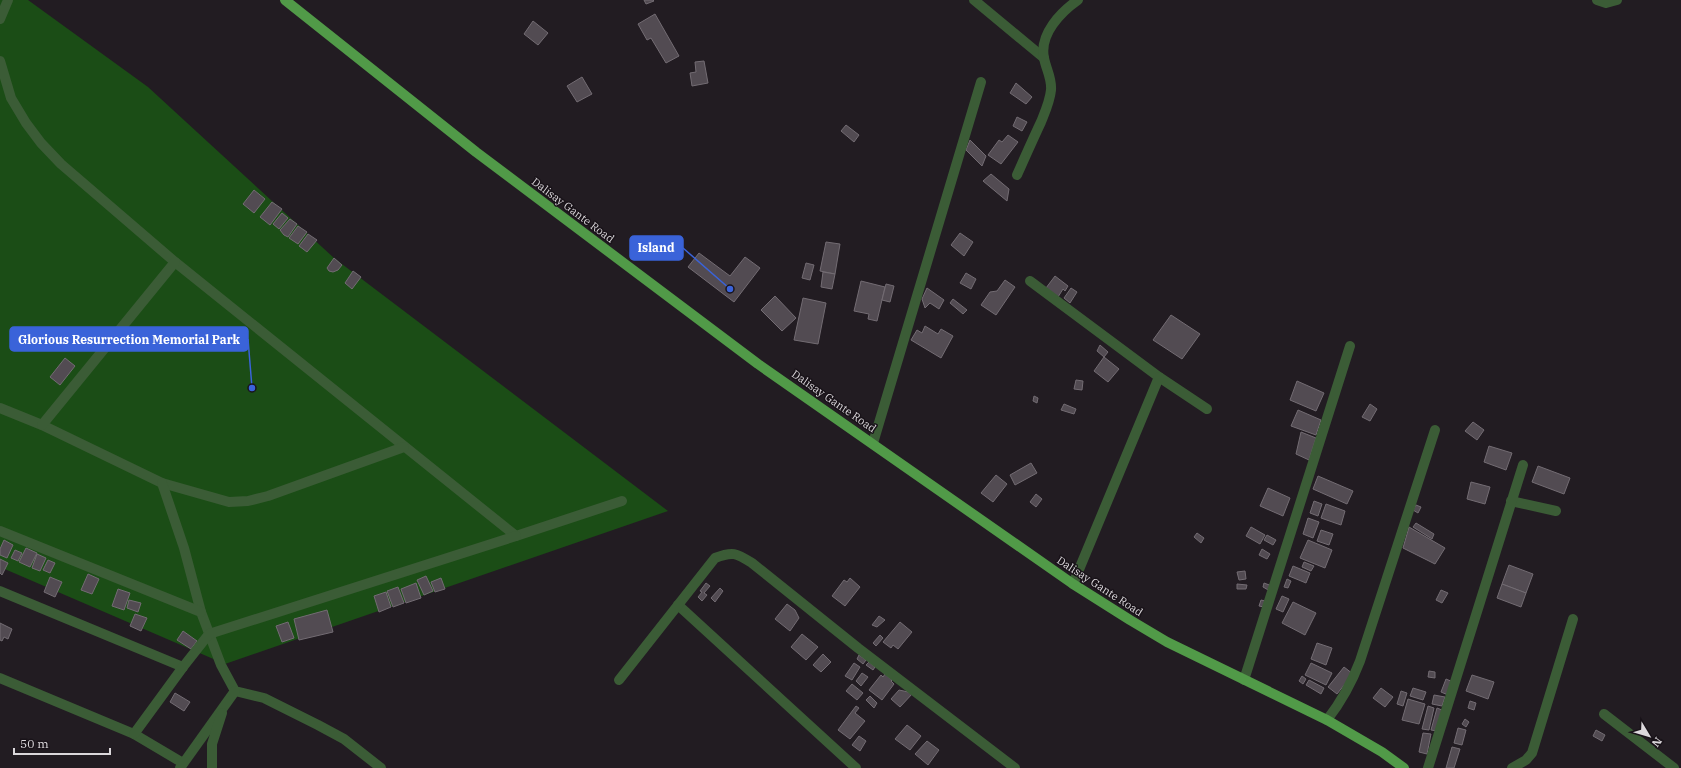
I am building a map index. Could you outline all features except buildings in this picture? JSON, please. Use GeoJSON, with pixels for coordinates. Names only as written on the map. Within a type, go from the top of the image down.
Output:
{"type":"FeatureCollection","features":[{"type":"Feature","properties":{"kind":"main road","name":"Dalisay Gante Road"},"geometry":{"type":"LineString","coordinates":[[285,0],[339,45],[482,157],[758,364],[1073,584],[1167,642],[1327,720],[1382,752],[1404,768]]}},
{"type":"Feature","properties":{"kind":"street"},"geometry":{"type":"LineString","coordinates":[[0,19],[8,0]]}},
{"type":"Feature","properties":{"kind":"street"},"geometry":{"type":"LineString","coordinates":[[974,0],[1044,58]]}},
{"type":"Feature","properties":{"kind":"street"},"geometry":{"type":"LineString","coordinates":[[1017,175],[1047,106],[1051,90],[1050,74],[1044,58],[1044,47],[1050,29],[1060,15],[1078,0]]}},
{"type":"Feature","properties":{"kind":"street"},"geometry":{"type":"LineString","coordinates":[[1597,0],[1606,3],[1617,0]]}},
{"type":"Feature","properties":{"kind":"street"},"geometry":{"type":"LineString","coordinates":[[0,61],[11,98]]}},
{"type":"Feature","properties":{"kind":"street"},"geometry":{"type":"LineString","coordinates":[[873,444],[981,82]]}},
{"type":"Feature","properties":{"kind":"street"},"geometry":{"type":"LineString","coordinates":[[0,87],[11,98],[26,123],[41,142],[61,164],[175,262],[516,536]]}},
{"type":"Feature","properties":{"kind":"street"},"geometry":{"type":"LineString","coordinates":[[42,425],[175,262]]}},
{"type":"Feature","properties":{"kind":"street"},"geometry":{"type":"LineString","coordinates":[[1030,281],[1159,377],[1207,410]]}},
{"type":"Feature","properties":{"kind":"street"},"geometry":{"type":"LineString","coordinates":[[1244,680],[1350,346]]}},
{"type":"Feature","properties":{"kind":"street"},"geometry":{"type":"LineString","coordinates":[[1073,584],[1159,377]]}},
{"type":"Feature","properties":{"kind":"street"},"geometry":{"type":"LineString","coordinates":[[0,408],[42,425],[162,483],[229,502],[248,501],[268,496],[404,447]]}},
{"type":"Feature","properties":{"kind":"street"},"geometry":{"type":"LineString","coordinates":[[1327,720],[1339,704],[1354,676],[1360,660],[1435,430]]}},
{"type":"Feature","properties":{"kind":"street"},"geometry":{"type":"LineString","coordinates":[[1428,768],[1522,465]]}},
{"type":"Feature","properties":{"kind":"street"},"geometry":{"type":"LineString","coordinates":[[162,483],[184,548],[201,612],[221,665],[235,691],[264,698],[318,724],[344,739],[381,768]]}},
{"type":"Feature","properties":{"kind":"street"},"geometry":{"type":"LineString","coordinates":[[134,734],[209,634],[622,501]]}},
{"type":"Feature","properties":{"kind":"street"},"geometry":{"type":"LineString","coordinates":[[1511,501],[1556,511]]}},
{"type":"Feature","properties":{"kind":"street"},"geometry":{"type":"LineString","coordinates":[[0,531],[201,612]]}},
{"type":"Feature","properties":{"kind":"street"},"geometry":{"type":"LineString","coordinates":[[619,680],[715,558],[728,553],[739,555],[752,563],[858,648],[1015,768]]}},
{"type":"Feature","properties":{"kind":"street"},"geometry":{"type":"LineString","coordinates":[[0,591],[183,667]]}},
{"type":"Feature","properties":{"kind":"street"},"geometry":{"type":"LineString","coordinates":[[678,605],[856,768]]}},
{"type":"Feature","properties":{"kind":"street"},"geometry":{"type":"LineString","coordinates":[[1512,768],[1530,757],[1573,619]]}},
{"type":"Feature","properties":{"kind":"street"},"geometry":{"type":"LineString","coordinates":[[0,678],[134,734],[181,766],[235,691]]}},
{"type":"Feature","properties":{"kind":"street"},"geometry":{"type":"LineString","coordinates":[[212,768],[212,744],[225,703]]}},
{"type":"Feature","properties":{"kind":"street"},"geometry":{"type":"LineString","coordinates":[[1604,714],[1674,768]]}},
{"type":"Feature","properties":{"kind":"green space"},"geometry":{"type":"Polygon","coordinates":[[[0,0],[28,0],[148,87],[334,258],[668,511],[225,664],[0,567],[0,0]]]}},
{"type":"Feature","properties":{"kind":"place","name":"Island"},"geometry":{"type":"Point","coordinates":[730,289]}},
{"type":"Feature","properties":{"kind":"place","name":"Glorious Resurrection Memorial Park"},"geometry":{"type":"Point","coordinates":[252,388]}}]}
